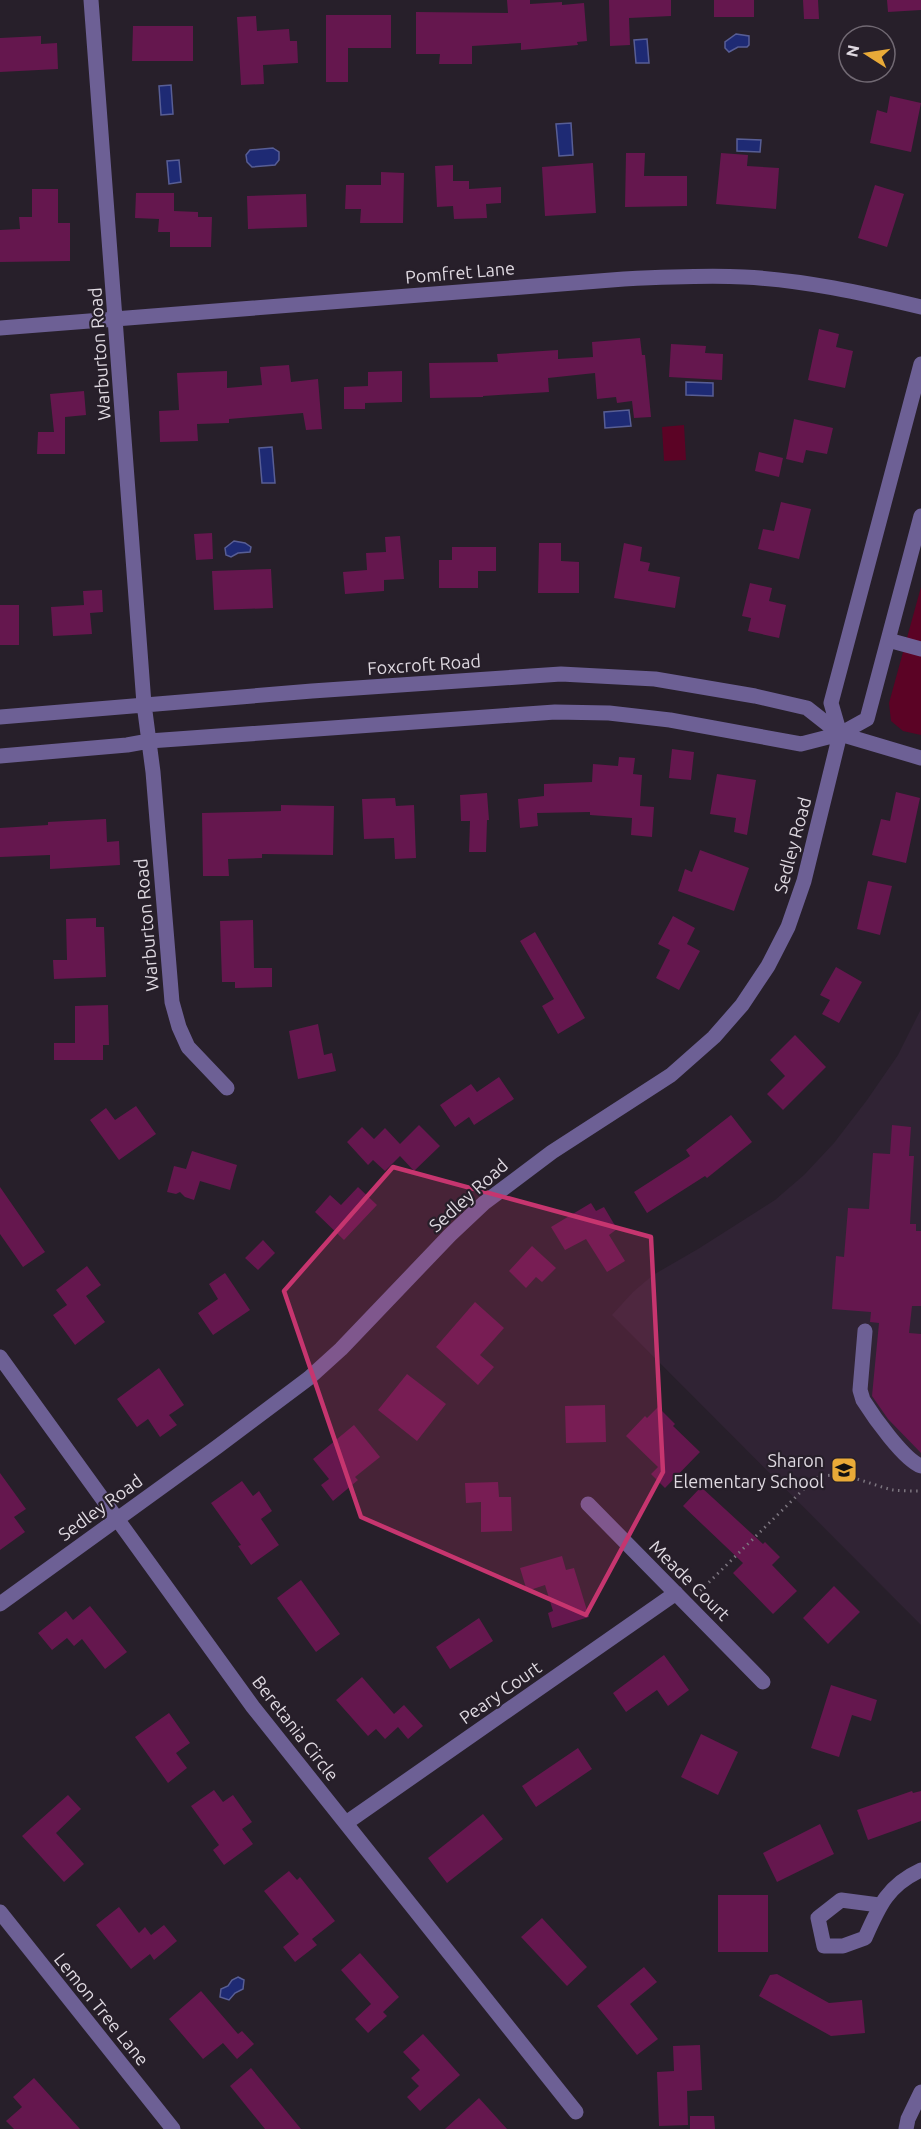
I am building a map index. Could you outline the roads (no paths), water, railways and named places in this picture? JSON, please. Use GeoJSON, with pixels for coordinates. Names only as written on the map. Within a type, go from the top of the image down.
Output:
{"type":"FeatureCollection","features":[{"type":"Feature","properties":{"kind":"street","name":"Warburton Road"},"geometry":{"type":"LineString","coordinates":[[91,0],[144,704],[153,772],[172,1002],[188,1047],[227,1088]]}},
{"type":"Feature","properties":{"kind":"street","name":"Pomfret Lane"},"geometry":{"type":"LineString","coordinates":[[0,328],[624,279],[692,276],[746,277],[819,285],[921,307]]}},
{"type":"Feature","properties":{"kind":"street","name":"Sedley Road"},"geometry":{"type":"LineString","coordinates":[[0,1604],[309,1378],[341,1349],[450,1235],[506,1185],[552,1152],[671,1075],[714,1037],[742,1005],[761,979],[788,927],[804,881],[840,734],[831,703],[921,364]]}},
{"type":"Feature","properties":{"kind":"street"},"geometry":{"type":"LineString","coordinates":[[0,756],[149,741],[555,712],[609,713],[670,720],[801,744],[840,734],[867,719],[918,537],[921,516]]}},
{"type":"Feature","properties":{"kind":"street"},"geometry":{"type":"LineString","coordinates":[[888,640],[921,649]]}},
{"type":"Feature","properties":{"kind":"street","name":"Foxcroft Road"},"geometry":{"type":"LineString","coordinates":[[0,717],[144,704],[561,674],[656,679],[755,696],[807,708],[840,734],[921,758]]}},
{"type":"Feature","properties":{"kind":"street"},"geometry":{"type":"LineString","coordinates":[[865,1331],[860,1386],[862,1400],[902,1452],[921,1466]]}},
{"type":"Feature","properties":{"kind":"street","name":"Beretania Circle"},"geometry":{"type":"LineString","coordinates":[[0,1357],[253,1707],[576,2112]]}},
{"type":"Feature","properties":{"kind":"street","name":"Meade Court"},"geometry":{"type":"LineString","coordinates":[[588,1504],[763,1682]]}},
{"type":"Feature","properties":{"kind":"street","name":"Peary Court"},"geometry":{"type":"LineString","coordinates":[[346,1823],[681,1598]]}},
{"type":"Feature","properties":{"kind":"street"},"geometry":{"type":"LineString","coordinates":[[879,1905],[905,1877],[921,1870]]}},
{"type":"Feature","properties":{"kind":"street","name":"Lemon Tree Lane"},"geometry":{"type":"LineString","coordinates":[[0,1912],[173,2129]]}},
{"type":"Feature","properties":{"kind":"street"},"geometry":{"type":"LineString","coordinates":[[906,2129],[908,2118],[921,2092]]}},
{"type":"Feature","properties":{"kind":"place","name":"Sharon Elementary School"},"geometry":{"type":"Point","coordinates":[844,1470]}}]}
